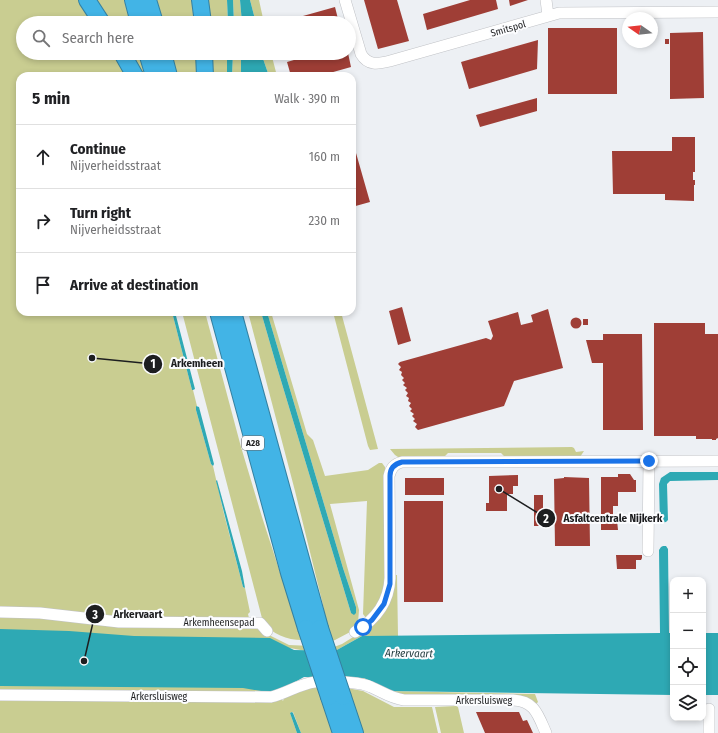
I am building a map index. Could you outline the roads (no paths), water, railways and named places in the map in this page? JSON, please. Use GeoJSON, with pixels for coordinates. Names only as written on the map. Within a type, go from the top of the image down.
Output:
{"type":"FeatureCollection","features":[{"type":"Feature","properties":{"kind":"highway"},"geometry":{"type":"LineString","coordinates":[[87,0],[97,16]]}},
{"type":"Feature","properties":{"kind":"highway"},"geometry":{"type":"LineString","coordinates":[[133,0],[137,16]]}},
{"type":"Feature","properties":{"kind":"highway"},"geometry":{"type":"LineString","coordinates":[[148,0],[153,16]]}},
{"type":"Feature","properties":{"kind":"highway"},"geometry":{"type":"LineString","coordinates":[[200,0],[202,16]]}},
{"type":"Feature","properties":{"kind":"highway"},"geometry":{"type":"LineString","coordinates":[[126,60],[133,72]]}},
{"type":"Feature","properties":{"kind":"highway"},"geometry":{"type":"LineString","coordinates":[[149,60],[153,72]]}},
{"type":"Feature","properties":{"kind":"highway"},"geometry":{"type":"LineString","coordinates":[[165,60],[168,72]]}},
{"type":"Feature","properties":{"kind":"highway"},"geometry":{"type":"LineString","coordinates":[[204,60],[205,72]]}},
{"type":"Feature","properties":{"kind":"highway","name":"A28"},"geometry":{"type":"LineString","coordinates":[[219,316],[289,573],[313,628],[355,733]]}},
{"type":"Feature","properties":{"kind":"highway","name":"A28"},"geometry":{"type":"LineString","coordinates":[[234,316],[313,628]]}},
{"type":"Feature","properties":{"kind":"highway","name":"A28"},"geometry":{"type":"LineString","coordinates":[[238,316],[246,359]]}},
{"type":"Feature","properties":{"kind":"highway","name":"A28"},"geometry":{"type":"LineString","coordinates":[[339,692],[341,733]]}},
{"type":"Feature","properties":{"kind":"street","name":"Smitspol"},"geometry":{"type":"LineString","coordinates":[[345,0],[350,16]]}},
{"type":"Feature","properties":{"kind":"street"},"geometry":{"type":"LineString","coordinates":[[546,0],[548,15]]}},
{"type":"Feature","properties":{"kind":"street","name":"Smitspol"},"geometry":{"type":"LineString","coordinates":[[356,37],[361,54],[366,61],[374,64],[390,61],[548,15],[560,13],[718,12]]}},
{"type":"Feature","properties":{"kind":"street"},"geometry":{"type":"LineString","coordinates":[[648,551],[649,461]]}},
{"type":"Feature","properties":{"kind":"street"},"geometry":{"type":"LineString","coordinates":[[355,632],[372,620],[384,604],[388,591],[390,578],[390,476],[391,470],[395,465],[402,462],[718,461]]}},
{"type":"Feature","properties":{"kind":"street","name":"Arkemheensepad"},"geometry":{"type":"LineString","coordinates":[[0,612],[40,613],[119,622],[260,623],[267,631]]}},
{"type":"Feature","properties":{"kind":"street","name":"Arkersluisweg"},"geometry":{"type":"LineString","coordinates":[[0,695],[271,697],[286,693],[300,685],[315,682]]}},
{"type":"Feature","properties":{"kind":"street","name":"Arkersluisweg"},"geometry":{"type":"LineString","coordinates":[[339,692],[364,684],[389,697],[404,700],[517,701],[530,704],[538,715],[546,733]]}},
{"type":"Feature","properties":{"kind":"street"},"geometry":{"type":"LineString","coordinates":[[709,733],[710,709]]}},
{"type":"Feature","properties":{"kind":"water"},"geometry":{"type":"Polygon","coordinates":[[[227,0],[233,0],[234,16],[228,16],[227,0]]]}},
{"type":"Feature","properties":{"kind":"water"},"geometry":{"type":"Polygon","coordinates":[[[240,0],[250,0],[254,16],[241,16],[240,0]]]}},
{"type":"Feature","properties":{"kind":"water"},"geometry":{"type":"Polygon","coordinates":[[[227,60],[233,60],[232,72],[227,72],[227,60]]]}},
{"type":"Feature","properties":{"kind":"water"},"geometry":{"type":"Polygon","coordinates":[[[241,60],[263,60],[268,72],[241,72],[241,60]]]}},
{"type":"Feature","properties":{"kind":"water"},"geometry":{"type":"Polygon","coordinates":[[[173,316],[176,316],[195,389],[192,390],[173,316]]]}},
{"type":"Feature","properties":{"kind":"water"},"geometry":{"type":"Polygon","coordinates":[[[262,316],[268,316],[356,607],[356,613],[354,615],[351,613],[262,316]]]}},
{"type":"Feature","properties":{"kind":"water"},"geometry":{"type":"Polygon","coordinates":[[[196,406],[199,407],[214,464],[213,466],[211,464],[196,406]]]}},
{"type":"Feature","properties":{"kind":"water"},"geometry":{"type":"Polygon","coordinates":[[[670,472],[718,472],[718,480],[670,481],[667,484],[668,520],[660,523],[659,484],[661,478],[670,472]]]}},
{"type":"Feature","properties":{"kind":"water"},"geometry":{"type":"Polygon","coordinates":[[[217,480],[242,571],[245,588],[243,587],[216,481],[217,480]]]}},
{"type":"Feature","properties":{"kind":"water"},"geometry":{"type":"Polygon","coordinates":[[[666,546],[668,549],[670,695],[389,691],[364,678],[304,677],[279,691],[267,692],[243,688],[0,686],[0,629],[69,631],[134,636],[270,638],[294,650],[335,651],[362,636],[660,633],[659,550],[661,547],[666,546]]]}},
{"type":"Feature","properties":{"kind":"water"},"geometry":{"type":"Polygon","coordinates":[[[706,633],[718,633],[718,695],[706,695],[706,633]]]}},
{"type":"Feature","properties":{"kind":"water"},"geometry":{"type":"Polygon","coordinates":[[[292,712],[301,733],[297,733],[290,713],[292,712]]]}},
{"type":"Feature","properties":{"kind":"place","name":"Arkemheen"},"geometry":{"type":"Point","coordinates":[92,358]}},
{"type":"Feature","properties":{"kind":"place","name":"Asfaltcentrale Nijkerk"},"geometry":{"type":"Point","coordinates":[499,489]}},
{"type":"Feature","properties":{"kind":"place","name":"Arkervaart"},"geometry":{"type":"Point","coordinates":[84,661]}}]}
